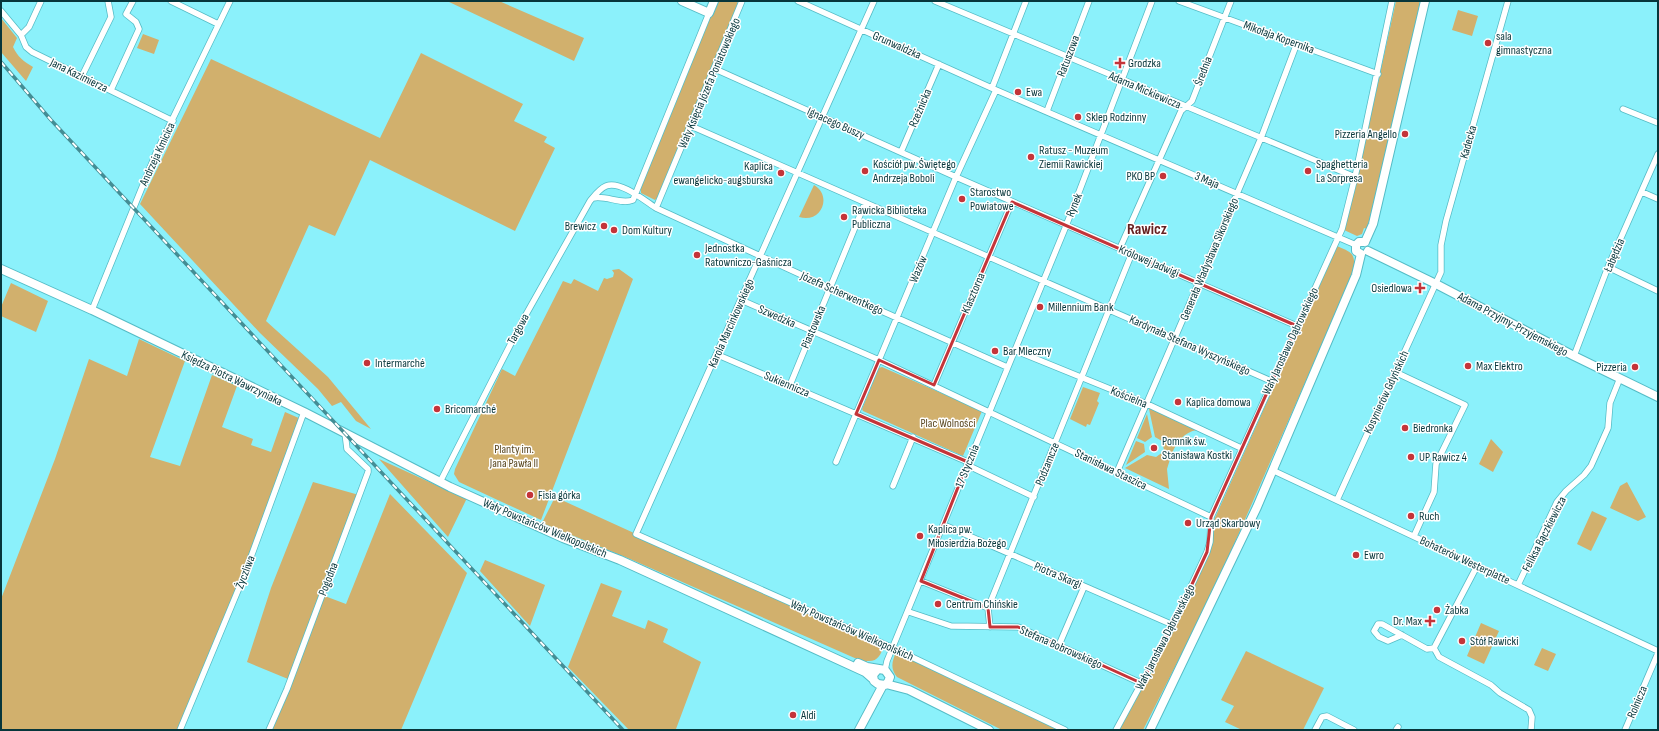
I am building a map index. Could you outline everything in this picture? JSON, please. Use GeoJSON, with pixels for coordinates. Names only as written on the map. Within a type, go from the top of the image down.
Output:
{"type":"FeatureCollection","features":[{"type":"Feature","properties":{"kind":"main road"},"geometry":{"type":"LineString","coordinates":[[682,1],[709,13]]}},
{"type":"Feature","properties":{"kind":"main road","name":"Wały Księcia Józefa Poniatowskiego"},"geometry":{"type":"LineString","coordinates":[[709,13],[714,1]]}},
{"type":"Feature","properties":{"kind":"main road"},"geometry":{"type":"LineString","coordinates":[[1365,242],[1373,224],[1425,1]]}},
{"type":"Feature","properties":{"kind":"main road"},"geometry":{"type":"LineString","coordinates":[[1364,252],[1356,251],[1356,245],[1359,242],[1365,242]]}},
{"type":"Feature","properties":{"kind":"main road"},"geometry":{"type":"LineString","coordinates":[[1150,730],[1217,591],[1272,470],[1356,275],[1364,252],[1368,246],[1365,242]]}},
{"type":"Feature","properties":{"kind":"main road","name":"Adama Przyjmy-Przyjemskiego"},"geometry":{"type":"LineString","coordinates":[[1364,252],[1436,284],[1574,356],[1658,397]]}},
{"type":"Feature","properties":{"kind":"main road","name":"Księdza Piotra Wawrzyniaka"},"geometry":{"type":"LineString","coordinates":[[1,269],[92,310],[304,412],[440,482]]}},
{"type":"Feature","properties":{"kind":"main road","name":"Wały Powstańców Wielkopolskich"},"geometry":{"type":"LineString","coordinates":[[440,482],[515,517],[620,560],[865,672],[882,676]]}},
{"type":"Feature","properties":{"kind":"main road","name":"Wały Powstańców Wielkopolskich"},"geometry":{"type":"LineString","coordinates":[[738,613],[794,633],[989,730]]}},
{"type":"Feature","properties":{"kind":"main road"},"geometry":{"type":"LineString","coordinates":[[859,730],[882,676]]}},
{"type":"Feature","properties":{"kind":"street"},"geometry":{"type":"LineString","coordinates":[[21,34],[29,26],[41,1]]}},
{"type":"Feature","properties":{"kind":"street"},"geometry":{"type":"LineString","coordinates":[[82,76],[111,17],[108,1]]}},
{"type":"Feature","properties":{"kind":"street"},"geometry":{"type":"LineString","coordinates":[[111,90],[139,29],[136,22],[126,14],[133,1]]}},
{"type":"Feature","properties":{"kind":"street"},"geometry":{"type":"LineString","coordinates":[[171,1],[218,24]]}},
{"type":"Feature","properties":{"kind":"street","name":"Andrzeja Kmicica"},"geometry":{"type":"LineString","coordinates":[[92,310],[133,206],[230,1]]}},
{"type":"Feature","properties":{"kind":"street","name":"Wały Księcia Józefa Poniatowskiego"},"geometry":{"type":"LineString","coordinates":[[656,208],[742,1]]}},
{"type":"Feature","properties":{"kind":"street","name":"Grunwaldzka"},"geometry":{"type":"LineString","coordinates":[[798,1],[994,89]]}},
{"type":"Feature","properties":{"kind":"street","name":"Karola Marcinkowskiego"},"geometry":{"type":"LineString","coordinates":[[636,534],[718,355],[874,1]]}},
{"type":"Feature","properties":{"kind":"street","name":"Adama Mickiewicza"},"geometry":{"type":"LineString","coordinates":[[935,1],[948,4],[1122,80],[1355,177]]}},
{"type":"Feature","properties":{"kind":"street"},"geometry":{"type":"LineString","coordinates":[[956,177],[994,89],[1026,1]]}},
{"type":"Feature","properties":{"kind":"street","name":"Ratuszowa"},"geometry":{"type":"LineString","coordinates":[[1047,111],[1089,1]]}},
{"type":"Feature","properties":{"kind":"street","name":"Rynek"},"geometry":{"type":"LineString","coordinates":[[956,177],[1066,226],[1152,1]]}},
{"type":"Feature","properties":{"kind":"street","name":"Mikołaja Kopernika"},"geometry":{"type":"LineString","coordinates":[[1179,1],[1297,43],[1378,74]]}},
{"type":"Feature","properties":{"kind":"street","name":"Średnia"},"geometry":{"type":"LineString","coordinates":[[1120,248],[1159,159],[1185,106],[1192,101],[1231,1]]}},
{"type":"Feature","properties":{"kind":"street","name":"Wały Jarosława Dąbrowskiego"},"geometry":{"type":"LineString","coordinates":[[1116,730],[1173,625],[1207,552],[1211,536],[1211,517],[1271,381],[1339,237],[1355,177],[1378,74],[1392,1]]}},
{"type":"Feature","properties":{"kind":"street","name":"Kadecka"},"geometry":{"type":"LineString","coordinates":[[1436,284],[1441,272],[1441,245],[1446,221],[1508,1]]}},
{"type":"Feature","properties":{"kind":"street","name":"Jana Kazimierza"},"geometry":{"type":"LineString","coordinates":[[1,11],[21,34],[28,50],[172,121]]}},
{"type":"Feature","properties":{"kind":"street","name":"Wały Księcia Józefa Poniatowskiego"},"geometry":{"type":"LineString","coordinates":[[636,193],[709,13]]}},
{"type":"Feature","properties":{"kind":"street","name":"Generała Władysława Sikorskiego"},"geometry":{"type":"LineString","coordinates":[[1117,472],[1238,193],[1261,138],[1297,43]]}},
{"type":"Feature","properties":{"kind":"street","name":"Rzeźnicka"},"geometry":{"type":"LineString","coordinates":[[901,152],[939,64]]}},
{"type":"Feature","properties":{"kind":"street","name":"Ignacego Buszy"},"geometry":{"type":"LineString","coordinates":[[715,69],[956,177]]}},
{"type":"Feature","properties":{"kind":"street"},"geometry":{"type":"LineString","coordinates":[[994,89],[1102,135]]}},
{"type":"Feature","properties":{"kind":"street"},"geometry":{"type":"LineString","coordinates":[[1623,109],[1658,124]]}},
{"type":"Feature","properties":{"kind":"street","name":"Kardynała Stefana Wyszyńskiego"},"geometry":{"type":"LineString","coordinates":[[691,126],[988,258],[1109,309],[1271,381]]}},
{"type":"Feature","properties":{"kind":"street","name":"3 Maja"},"geometry":{"type":"LineString","coordinates":[[1102,135],[1356,245]]}},
{"type":"Feature","properties":{"kind":"street","name":"Łabędzia"},"geometry":{"type":"LineString","coordinates":[[1574,356],[1608,267],[1658,154]]}},
{"type":"Feature","properties":{"kind":"street","name":"Wazów"},"geometry":{"type":"LineString","coordinates":[[879,360],[956,177]]}},
{"type":"Feature","properties":{"kind":"street","name":"Targowa"},"geometry":{"type":"LineString","coordinates":[[440,482],[524,318],[593,198],[598,191],[608,185],[616,186],[636,193]]}},
{"type":"Feature","properties":{"kind":"street"},"geometry":{"type":"LineString","coordinates":[[1642,192],[1658,199]]}},
{"type":"Feature","properties":{"kind":"street"},"geometry":{"type":"LineString","coordinates":[[593,198],[607,197],[629,202],[633,200],[636,193]]}},
{"type":"Feature","properties":{"kind":"street","name":"Józefa Scherwentkego"},"geometry":{"type":"LineString","coordinates":[[636,193],[656,208],[1007,367]]}},
{"type":"Feature","properties":{"kind":"street","name":"Klasztorna"},"geometry":{"type":"LineString","coordinates":[[934,385],[1012,202]]}},
{"type":"Feature","properties":{"kind":"street","name":"Piastowska"},"geometry":{"type":"LineString","coordinates":[[790,385],[865,203]]}},
{"type":"Feature","properties":{"kind":"street","name":"Królowej Jadwigi"},"geometry":{"type":"LineString","coordinates":[[1066,226],[1199,282],[1297,326]]}},
{"type":"Feature","properties":{"kind":"street","name":"17 Stycznia"},"geometry":{"type":"LineString","coordinates":[[882,676],[1007,367],[1066,226]]}},
{"type":"Feature","properties":{"kind":"street","name":"Podzamcze"},"geometry":{"type":"LineString","coordinates":[[988,608],[1132,253]]}},
{"type":"Feature","properties":{"kind":"street"},"geometry":{"type":"LineString","coordinates":[[1608,267],[1658,291]]}},
{"type":"Feature","properties":{"kind":"street","name":"Kosynierów Gdyńskich"},"geometry":{"type":"LineString","coordinates":[[1337,500],[1436,284]]}},
{"type":"Feature","properties":{"kind":"street","name":"Szwedzka"},"geometry":{"type":"LineString","coordinates":[[741,300],[879,360]]}},
{"type":"Feature","properties":{"kind":"street","name":"Kościelna"},"geometry":{"type":"LineString","coordinates":[[1014,350],[1147,404],[1241,448]]}},
{"type":"Feature","properties":{"kind":"street","name":"Sukiennicza"},"geometry":{"type":"LineString","coordinates":[[718,355],[856,414]]}},
{"type":"Feature","properties":{"kind":"street"},"geometry":{"type":"LineString","coordinates":[[836,462],[879,360],[989,412]]}},
{"type":"Feature","properties":{"kind":"street"},"geometry":{"type":"LineString","coordinates":[[1396,372],[1465,405],[1436,464],[1434,492],[1414,536]]}},
{"type":"Feature","properties":{"kind":"street","name":"Feliksa Bączkiewicza"},"geometry":{"type":"LineString","coordinates":[[1518,585],[1557,502],[1566,491],[1589,470],[1608,428],[1610,403],[1620,378]]}},
{"type":"Feature","properties":{"kind":"street","name":"Życzliwa"},"geometry":{"type":"LineString","coordinates":[[180,730],[244,576],[304,412]]}},
{"type":"Feature","properties":{"kind":"street","name":"Stanisława Staszica"},"geometry":{"type":"LineString","coordinates":[[989,412],[1056,442],[1211,517]]}},
{"type":"Feature","properties":{"kind":"street"},"geometry":{"type":"LineString","coordinates":[[856,414],[912,437],[1034,497]]}},
{"type":"Feature","properties":{"kind":"street","name":"Pogodna"},"geometry":{"type":"LineString","coordinates":[[269,730],[287,689],[368,472],[368,469],[347,449],[345,433]]}},
{"type":"Feature","properties":{"kind":"street"},"geometry":{"type":"LineString","coordinates":[[893,486],[912,437]]}},
{"type":"Feature","properties":{"kind":"street","name":"Bohaterów Westerplatte"},"geometry":{"type":"LineString","coordinates":[[1272,470],[1658,652]]}},
{"type":"Feature","properties":{"kind":"street","name":"Piotra Skargi"},"geometry":{"type":"LineString","coordinates":[[944,525],[1173,625]]}},
{"type":"Feature","properties":{"kind":"street","name":"Wały Powstańców Wielkopolskich"},"geometry":{"type":"LineString","coordinates":[[636,534],[893,648],[1065,730]]}},
{"type":"Feature","properties":{"kind":"street"},"geometry":{"type":"LineString","coordinates":[[1434,648],[1477,566]]}},
{"type":"Feature","properties":{"kind":"street"},"geometry":{"type":"LineString","coordinates":[[921,581],[988,608],[990,627]]}},
{"type":"Feature","properties":{"kind":"street"},"geometry":{"type":"LineString","coordinates":[[1059,645],[1084,587]]}},
{"type":"Feature","properties":{"kind":"street","name":"Stefana Bobrowskiego"},"geometry":{"type":"LineString","coordinates":[[909,612],[951,626],[1018,627],[1141,683]]}},
{"type":"Feature","properties":{"kind":"street"},"geometry":{"type":"LineString","coordinates":[[1402,635],[1427,649],[1434,648]]}},
{"type":"Feature","properties":{"kind":"street"},"geometry":{"type":"LineString","coordinates":[[1434,648],[1440,657],[1491,685],[1500,693],[1529,710],[1532,717],[1531,730]]}},
{"type":"Feature","properties":{"kind":"street","name":"Rolnicza"},"geometry":{"type":"LineString","coordinates":[[1625,730],[1658,652]]}},
{"type":"Feature","properties":{"kind":"street"},"geometry":{"type":"LineString","coordinates":[[1315,730],[1322,717],[1327,716],[1354,730]]}},
{"type":"Feature","properties":{"kind":"highlighted area"},"geometry":{"type":"Polygon","coordinates":[[[1012,202],[1297,326],[1211,517],[1207,552],[1173,625],[1141,683],[1018,627],[990,627],[988,608],[921,581],[968,462],[856,414],[879,360],[934,385],[1012,202]]]}},
{"type":"Feature","properties":{"kind":"green space"},"geometry":{"type":"Polygon","coordinates":[[[447,1],[499,1],[584,38],[574,61],[447,1]]]}},
{"type":"Feature","properties":{"kind":"green space"},"geometry":{"type":"Polygon","coordinates":[[[717,1],[738,1],[733,19],[659,196],[655,200],[641,193],[641,188],[717,1]]]}},
{"type":"Feature","properties":{"kind":"green space"},"geometry":{"type":"Polygon","coordinates":[[[1396,1],[1420,1],[1409,57],[1367,229],[1364,228],[1362,234],[1357,236],[1344,230],[1396,1]]]}},
{"type":"Feature","properties":{"kind":"green space"},"geometry":{"type":"Polygon","coordinates":[[[1458,10],[1478,16],[1472,36],[1452,30],[1458,10]]]}},
{"type":"Feature","properties":{"kind":"green space"},"geometry":{"type":"Polygon","coordinates":[[[1,18],[17,38],[13,47],[17,54],[33,67],[26,81],[1,52],[1,18]]]}},
{"type":"Feature","properties":{"kind":"green space"},"geometry":{"type":"Polygon","coordinates":[[[143,34],[159,40],[154,54],[137,48],[143,34]]]}},
{"type":"Feature","properties":{"kind":"green space"},"geometry":{"type":"Polygon","coordinates":[[[421,53],[523,104],[514,121],[547,137],[544,142],[555,148],[515,231],[370,160],[335,236],[309,225],[266,321],[328,377],[371,429],[356,421],[341,402],[332,406],[318,389],[260,333],[140,204],[211,59],[380,138],[421,53]]]}},
{"type":"Feature","properties":{"kind":"green space"},"geometry":{"type":"Polygon","coordinates":[[[814,185],[820,190],[823,196],[822,208],[813,216],[807,218],[799,217],[814,185]]]}},
{"type":"Feature","properties":{"kind":"green space"},"geometry":{"type":"Polygon","coordinates":[[[1337,246],[1352,254],[1354,260],[1354,271],[1214,590],[1143,730],[1119,730],[1177,622],[1210,553],[1214,520],[1337,246]]]}},
{"type":"Feature","properties":{"kind":"green space","name":"Planty im. Jana Pawła II"},"geometry":{"type":"Polygon","coordinates":[[[619,269],[633,279],[541,520],[459,482],[454,474],[455,469],[502,369],[515,376],[563,281],[571,284],[574,279],[598,291],[604,278],[607,279],[613,277],[614,273],[612,270],[619,269]]]}},
{"type":"Feature","properties":{"kind":"green space"},"geometry":{"type":"Polygon","coordinates":[[[11,283],[48,301],[36,332],[1,316],[1,307],[11,283]]]}},
{"type":"Feature","properties":{"kind":"green space"},"geometry":{"type":"Polygon","coordinates":[[[139,339],[185,361],[150,457],[180,466],[212,375],[237,386],[222,427],[253,439],[251,445],[271,452],[285,412],[301,419],[272,498],[181,730],[1,730],[1,599],[55,459],[89,359],[127,376],[139,339]]]}},
{"type":"Feature","properties":{"kind":"green space","name":"Plac Wolności"},"geometry":{"type":"Polygon","coordinates":[[[882,367],[982,411],[963,456],[863,411],[862,409],[879,368],[882,367]]]}},
{"type":"Feature","properties":{"kind":"green space"},"geometry":{"type":"Polygon","coordinates":[[[1083,387],[1100,393],[1097,401],[1099,403],[1090,425],[1087,424],[1086,427],[1070,419],[1083,387]]]}},
{"type":"Feature","properties":{"kind":"green space"},"geometry":{"type":"Polygon","coordinates":[[[1149,409],[1197,430],[1185,435],[1176,445],[1172,453],[1164,450],[1162,441],[1155,437],[1149,409]]]}},
{"type":"Feature","properties":{"kind":"green space"},"geometry":{"type":"Polygon","coordinates":[[[1147,414],[1152,437],[1145,442],[1137,438],[1147,414]]]}},
{"type":"Feature","properties":{"kind":"green space"},"geometry":{"type":"Polygon","coordinates":[[[1491,439],[1503,452],[1493,472],[1479,464],[1491,439]]]}},
{"type":"Feature","properties":{"kind":"green space"},"geometry":{"type":"Polygon","coordinates":[[[1136,441],[1144,444],[1145,452],[1126,465],[1136,441]]]}},
{"type":"Feature","properties":{"kind":"green space"},"geometry":{"type":"Polygon","coordinates":[[[1163,452],[1171,456],[1167,469],[1169,489],[1125,468],[1147,455],[1156,457],[1163,452]]]}},
{"type":"Feature","properties":{"kind":"green space"},"geometry":{"type":"Polygon","coordinates":[[[379,459],[436,485],[458,491],[468,496],[448,537],[379,459]]]}},
{"type":"Feature","properties":{"kind":"green space"},"geometry":{"type":"Polygon","coordinates":[[[313,482],[359,495],[322,595],[346,604],[390,494],[467,573],[401,730],[267,730],[288,679],[247,662],[271,588],[313,482]]]}},
{"type":"Feature","properties":{"kind":"green space"},"geometry":{"type":"Polygon","coordinates":[[[1627,482],[1646,517],[1638,521],[1610,508],[1620,486],[1627,482]]]}},
{"type":"Feature","properties":{"kind":"green space","name":"Planty im. Jana Pawła II"},"geometry":{"type":"Polygon","coordinates":[[[555,497],[884,647],[876,659],[867,661],[866,663],[630,559],[542,523],[555,497]]]}},
{"type":"Feature","properties":{"kind":"green space"},"geometry":{"type":"Polygon","coordinates":[[[1592,511],[1607,518],[1591,551],[1577,544],[1592,511]]]}},
{"type":"Feature","properties":{"kind":"green space"},"geometry":{"type":"Polygon","coordinates":[[[485,560],[545,585],[530,626],[480,571],[485,560]]]}},
{"type":"Feature","properties":{"kind":"green space"},"geometry":{"type":"Polygon","coordinates":[[[601,583],[622,591],[612,616],[645,629],[648,620],[668,629],[663,642],[701,662],[676,729],[678,730],[629,730],[568,667],[601,583]]]}},
{"type":"Feature","properties":{"kind":"green space"},"geometry":{"type":"Polygon","coordinates":[[[1481,623],[1499,631],[1484,664],[1467,656],[1481,623]]]}},
{"type":"Feature","properties":{"kind":"green space"},"geometry":{"type":"Polygon","coordinates":[[[1542,648],[1556,654],[1548,671],[1534,665],[1542,648]]]}},
{"type":"Feature","properties":{"kind":"green space"},"geometry":{"type":"Polygon","coordinates":[[[1246,651],[1324,688],[1303,730],[1242,730],[1225,722],[1234,706],[1221,700],[1246,651]]]}},
{"type":"Feature","properties":{"kind":"green space"},"geometry":{"type":"Polygon","coordinates":[[[896,652],[1060,730],[1002,730],[897,677],[893,671],[892,665],[896,652]]]}},
{"type":"Feature","properties":{"kind":"railway"},"geometry":{"type":"LineString","coordinates":[[1,62],[51,120],[623,730]]}},
{"type":"Feature","properties":{"kind":"place","name":"sala gimnastyczna"},"geometry":{"type":"Point","coordinates":[1488,43]}},
{"type":"Feature","properties":{"kind":"place","name":"Grodzka"},"geometry":{"type":"Point","coordinates":[1120,63]}},
{"type":"Feature","properties":{"kind":"place","name":"Ewa"},"geometry":{"type":"Point","coordinates":[1018,92]}},
{"type":"Feature","properties":{"kind":"place","name":"Sklep Rodzinny"},"geometry":{"type":"Point","coordinates":[1078,117]}},
{"type":"Feature","properties":{"kind":"place","name":"Pizzeria Angello"},"geometry":{"type":"Point","coordinates":[1405,134]}},
{"type":"Feature","properties":{"kind":"place","name":"Ratusz - Muzeum Ziemii Rawickiej"},"geometry":{"type":"Point","coordinates":[1031,157]}},
{"type":"Feature","properties":{"kind":"place","name":"Kościół pw. Świętego Andrzeja Boboli"},"geometry":{"type":"Point","coordinates":[865,171]}},
{"type":"Feature","properties":{"kind":"place","name":"Spaghetteria La Sorpresa"},"geometry":{"type":"Point","coordinates":[1308,171]}},
{"type":"Feature","properties":{"kind":"place","name":"Kaplica ewangelicko-augsburska"},"geometry":{"type":"Point","coordinates":[781,173]}},
{"type":"Feature","properties":{"kind":"place","name":"PKO BP"},"geometry":{"type":"Point","coordinates":[1163,176]}},
{"type":"Feature","properties":{"kind":"place","name":"Starostwo Powiatowe"},"geometry":{"type":"Point","coordinates":[962,199]}},
{"type":"Feature","properties":{"kind":"place","name":"Rawicka Biblioteka Publiczna"},"geometry":{"type":"Point","coordinates":[844,217]}},
{"type":"Feature","properties":{"kind":"place","name":"Brewicz"},"geometry":{"type":"Point","coordinates":[604,226]}},
{"type":"Feature","properties":{"kind":"place","name":"Dom Kultury"},"geometry":{"type":"Point","coordinates":[614,230]}},
{"type":"Feature","properties":{"kind":"place","name":"Jednostka Ratowniczo-Gaśnicza"},"geometry":{"type":"Point","coordinates":[697,255]}},
{"type":"Feature","properties":{"kind":"place","name":"Osiedlowa"},"geometry":{"type":"Point","coordinates":[1420,288]}},
{"type":"Feature","properties":{"kind":"place","name":"Millennium Bank"},"geometry":{"type":"Point","coordinates":[1040,307]}},
{"type":"Feature","properties":{"kind":"place","name":"Bar Mleczny"},"geometry":{"type":"Point","coordinates":[995,351]}},
{"type":"Feature","properties":{"kind":"place","name":"Intermarché"},"geometry":{"type":"Point","coordinates":[367,363]}},
{"type":"Feature","properties":{"kind":"place","name":"Max Elektro"},"geometry":{"type":"Point","coordinates":[1468,366]}},
{"type":"Feature","properties":{"kind":"place","name":"Pizzeria"},"geometry":{"type":"Point","coordinates":[1635,367]}},
{"type":"Feature","properties":{"kind":"place","name":"Kaplica domowa"},"geometry":{"type":"Point","coordinates":[1178,402]}},
{"type":"Feature","properties":{"kind":"place","name":"Bricomarché"},"geometry":{"type":"Point","coordinates":[437,409]}},
{"type":"Feature","properties":{"kind":"place","name":"Biedronka"},"geometry":{"type":"Point","coordinates":[1405,428]}},
{"type":"Feature","properties":{"kind":"place","name":"Pomnik św. Stanisława Kostki"},"geometry":{"type":"Point","coordinates":[1154,448]}},
{"type":"Feature","properties":{"kind":"place","name":"UP Rawicz 4"},"geometry":{"type":"Point","coordinates":[1411,457]}},
{"type":"Feature","properties":{"kind":"place","name":"Fisia górka"},"geometry":{"type":"Point","coordinates":[530,495]}},
{"type":"Feature","properties":{"kind":"place","name":"Ruch"},"geometry":{"type":"Point","coordinates":[1411,516]}},
{"type":"Feature","properties":{"kind":"place","name":"Urząd Skarbowy"},"geometry":{"type":"Point","coordinates":[1188,523]}},
{"type":"Feature","properties":{"kind":"place","name":"Kaplica pw. Miłosierdzia Bożego"},"geometry":{"type":"Point","coordinates":[920,536]}},
{"type":"Feature","properties":{"kind":"place","name":"Ewro"},"geometry":{"type":"Point","coordinates":[1356,555]}},
{"type":"Feature","properties":{"kind":"place","name":"Centrum Chińskie"},"geometry":{"type":"Point","coordinates":[938,604]}},
{"type":"Feature","properties":{"kind":"place","name":"Żabka"},"geometry":{"type":"Point","coordinates":[1437,610]}},
{"type":"Feature","properties":{"kind":"place","name":"Dr. Max"},"geometry":{"type":"Point","coordinates":[1430,621]}},
{"type":"Feature","properties":{"kind":"place","name":"Stół Rawicki"},"geometry":{"type":"Point","coordinates":[1462,641]}},
{"type":"Feature","properties":{"kind":"place","name":"Aldi"},"geometry":{"type":"Point","coordinates":[793,715]}},
{"type":"Feature","properties":{"kind":"district","name":"Rawicz"},"geometry":{"type":"Point","coordinates":[1147,228]}}]}
